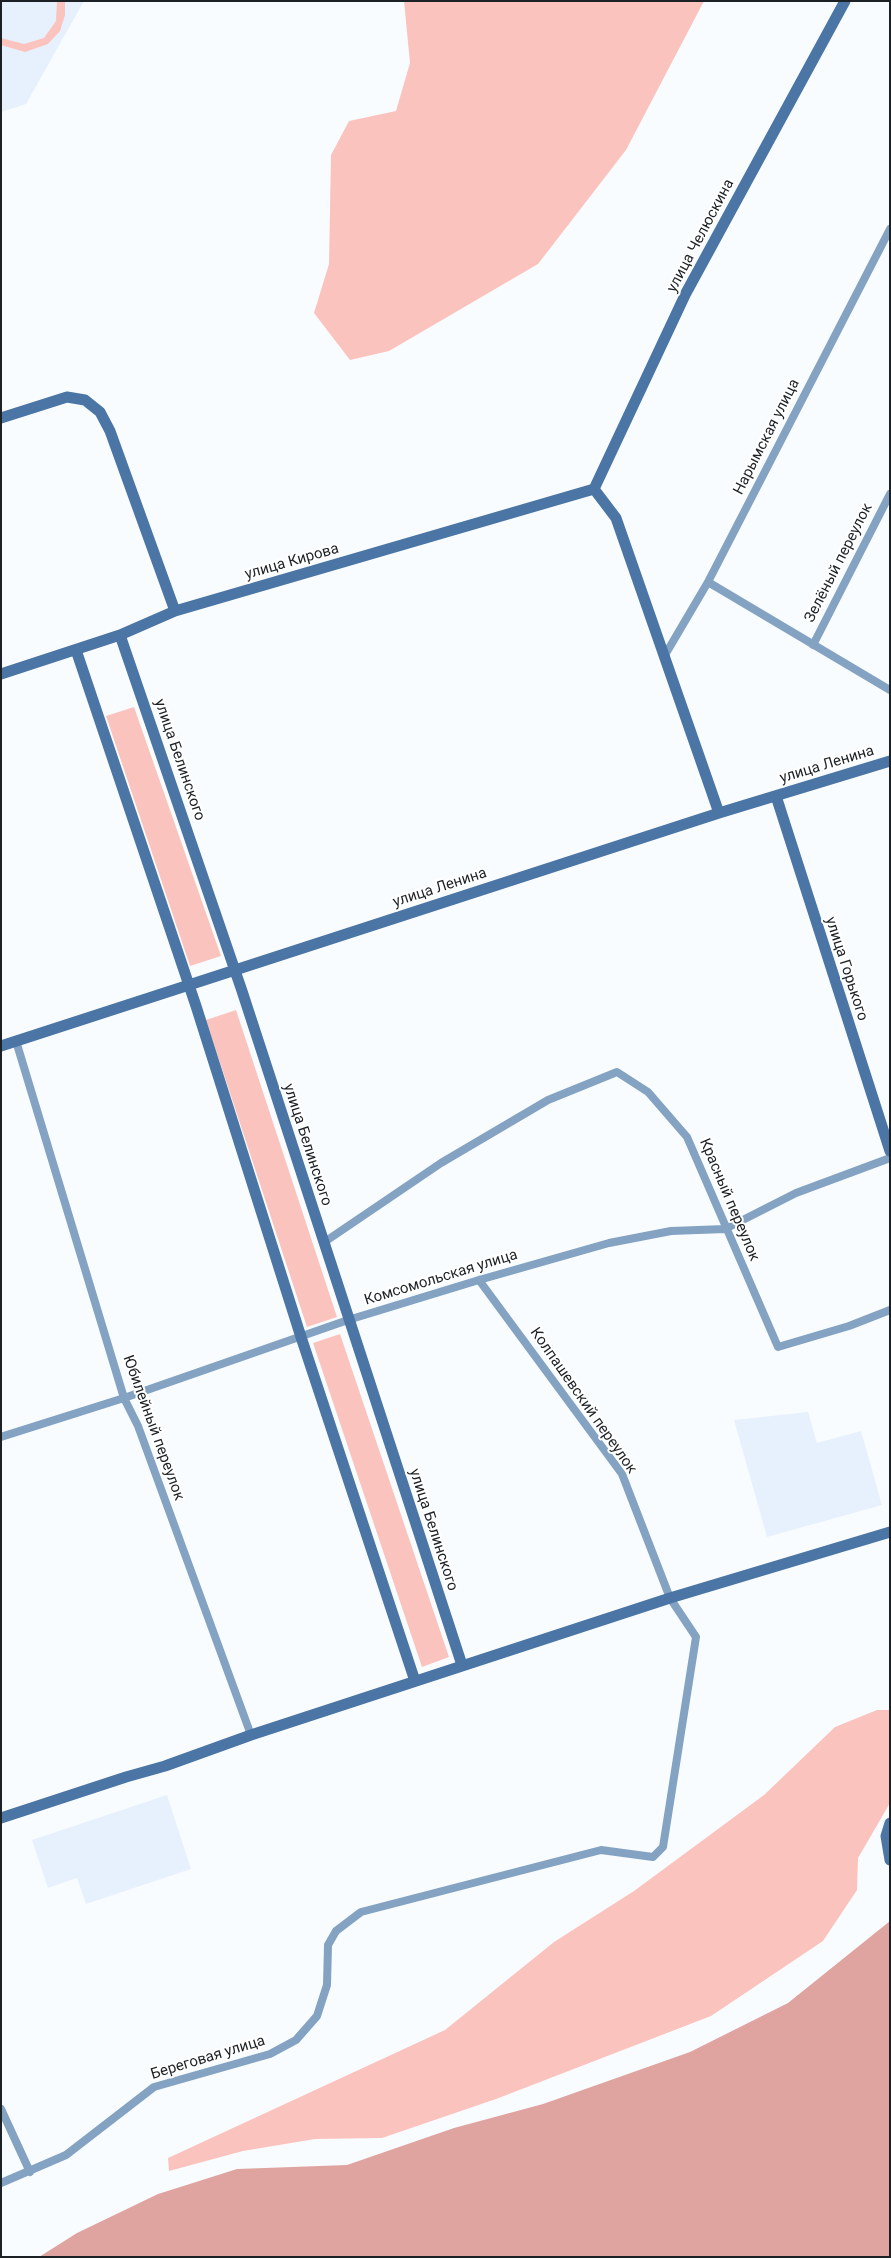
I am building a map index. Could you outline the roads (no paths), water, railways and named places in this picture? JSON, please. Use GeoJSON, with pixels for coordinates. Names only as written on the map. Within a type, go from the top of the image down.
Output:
{"type":"FeatureCollection","features":[{"type":"Feature","properties":{"kind":"street","name":"улица Челюскина"},"geometry":{"type":"LineString","coordinates":[[594,489],[686,293],[845,1]]}},
{"type":"Feature","properties":{"kind":"street","name":"Нарымская улица"},"geometry":{"type":"LineString","coordinates":[[665,655],[708,582],[890,229]]}},
{"type":"Feature","properties":{"kind":"street"},"geometry":{"type":"LineString","coordinates":[[1,418],[67,397],[85,400],[100,412],[110,431],[175,611]]}},
{"type":"Feature","properties":{"kind":"street","name":"улица Кирова"},"geometry":{"type":"LineString","coordinates":[[1,674],[120,635],[175,611],[594,489]]}},
{"type":"Feature","properties":{"kind":"street"},"geometry":{"type":"LineString","coordinates":[[594,489],[616,518],[719,813]]}},
{"type":"Feature","properties":{"kind":"street","name":"Зелёный переулок"},"geometry":{"type":"LineString","coordinates":[[813,645],[890,494]]}},
{"type":"Feature","properties":{"kind":"street"},"geometry":{"type":"LineString","coordinates":[[708,582],[890,690]]}},
{"type":"Feature","properties":{"kind":"street","name":"улица Белинского"},"geometry":{"type":"LineString","coordinates":[[120,635],[235,970],[462,1666]]}},
{"type":"Feature","properties":{"kind":"street"},"geometry":{"type":"LineString","coordinates":[[76,650],[189,985],[301,1337],[415,1681]]}},
{"type":"Feature","properties":{"kind":"street","name":"улица Ленина"},"geometry":{"type":"LineString","coordinates":[[1,1046],[719,813],[890,761]]}},
{"type":"Feature","properties":{"kind":"street","name":"улица Горького"},"geometry":{"type":"LineString","coordinates":[[776,796],[890,1151]]}},
{"type":"Feature","properties":{"kind":"street","name":"Юбилейный переулок"},"geometry":{"type":"LineString","coordinates":[[16,1041],[124,1398],[142,1436],[251,1735]]}},
{"type":"Feature","properties":{"kind":"street","name":"Красный переулок"},"geometry":{"type":"LineString","coordinates":[[323,1243],[441,1163],[548,1100],[617,1072],[648,1092],[687,1137],[725,1229],[778,1347],[849,1326],[890,1310]]}},
{"type":"Feature","properties":{"kind":"street","name":"Комсомольская улица"},"geometry":{"type":"LineString","coordinates":[[1,1437],[124,1398],[348,1320],[479,1280],[609,1243],[672,1231],[725,1229],[796,1193],[890,1158]]}},
{"type":"Feature","properties":{"kind":"street","name":"Колпашевский переулок"},"geometry":{"type":"LineString","coordinates":[[479,1280],[622,1474],[670,1598],[696,1637],[663,1847],[653,1857]]}},
{"type":"Feature","properties":{"kind":"street"},"geometry":{"type":"LineString","coordinates":[[1,1818],[126,1776],[165,1766],[251,1735],[670,1598],[890,1532]]}},
{"type":"Feature","properties":{"kind":"street"},"geometry":{"type":"LineString","coordinates":[[890,1824],[886,1836],[890,1860]]}},
{"type":"Feature","properties":{"kind":"street","name":"Береговая улица"},"geometry":{"type":"LineString","coordinates":[[1,2183],[66,2156],[154,2087],[270,2054],[296,2040],[317,2016],[327,1985],[328,1946],[336,1931],[361,1912],[601,1850],[653,1857]]}},
{"type":"Feature","properties":{"kind":"street"},"geometry":{"type":"LineString","coordinates":[[1,2110],[30,2172]]}}]}
